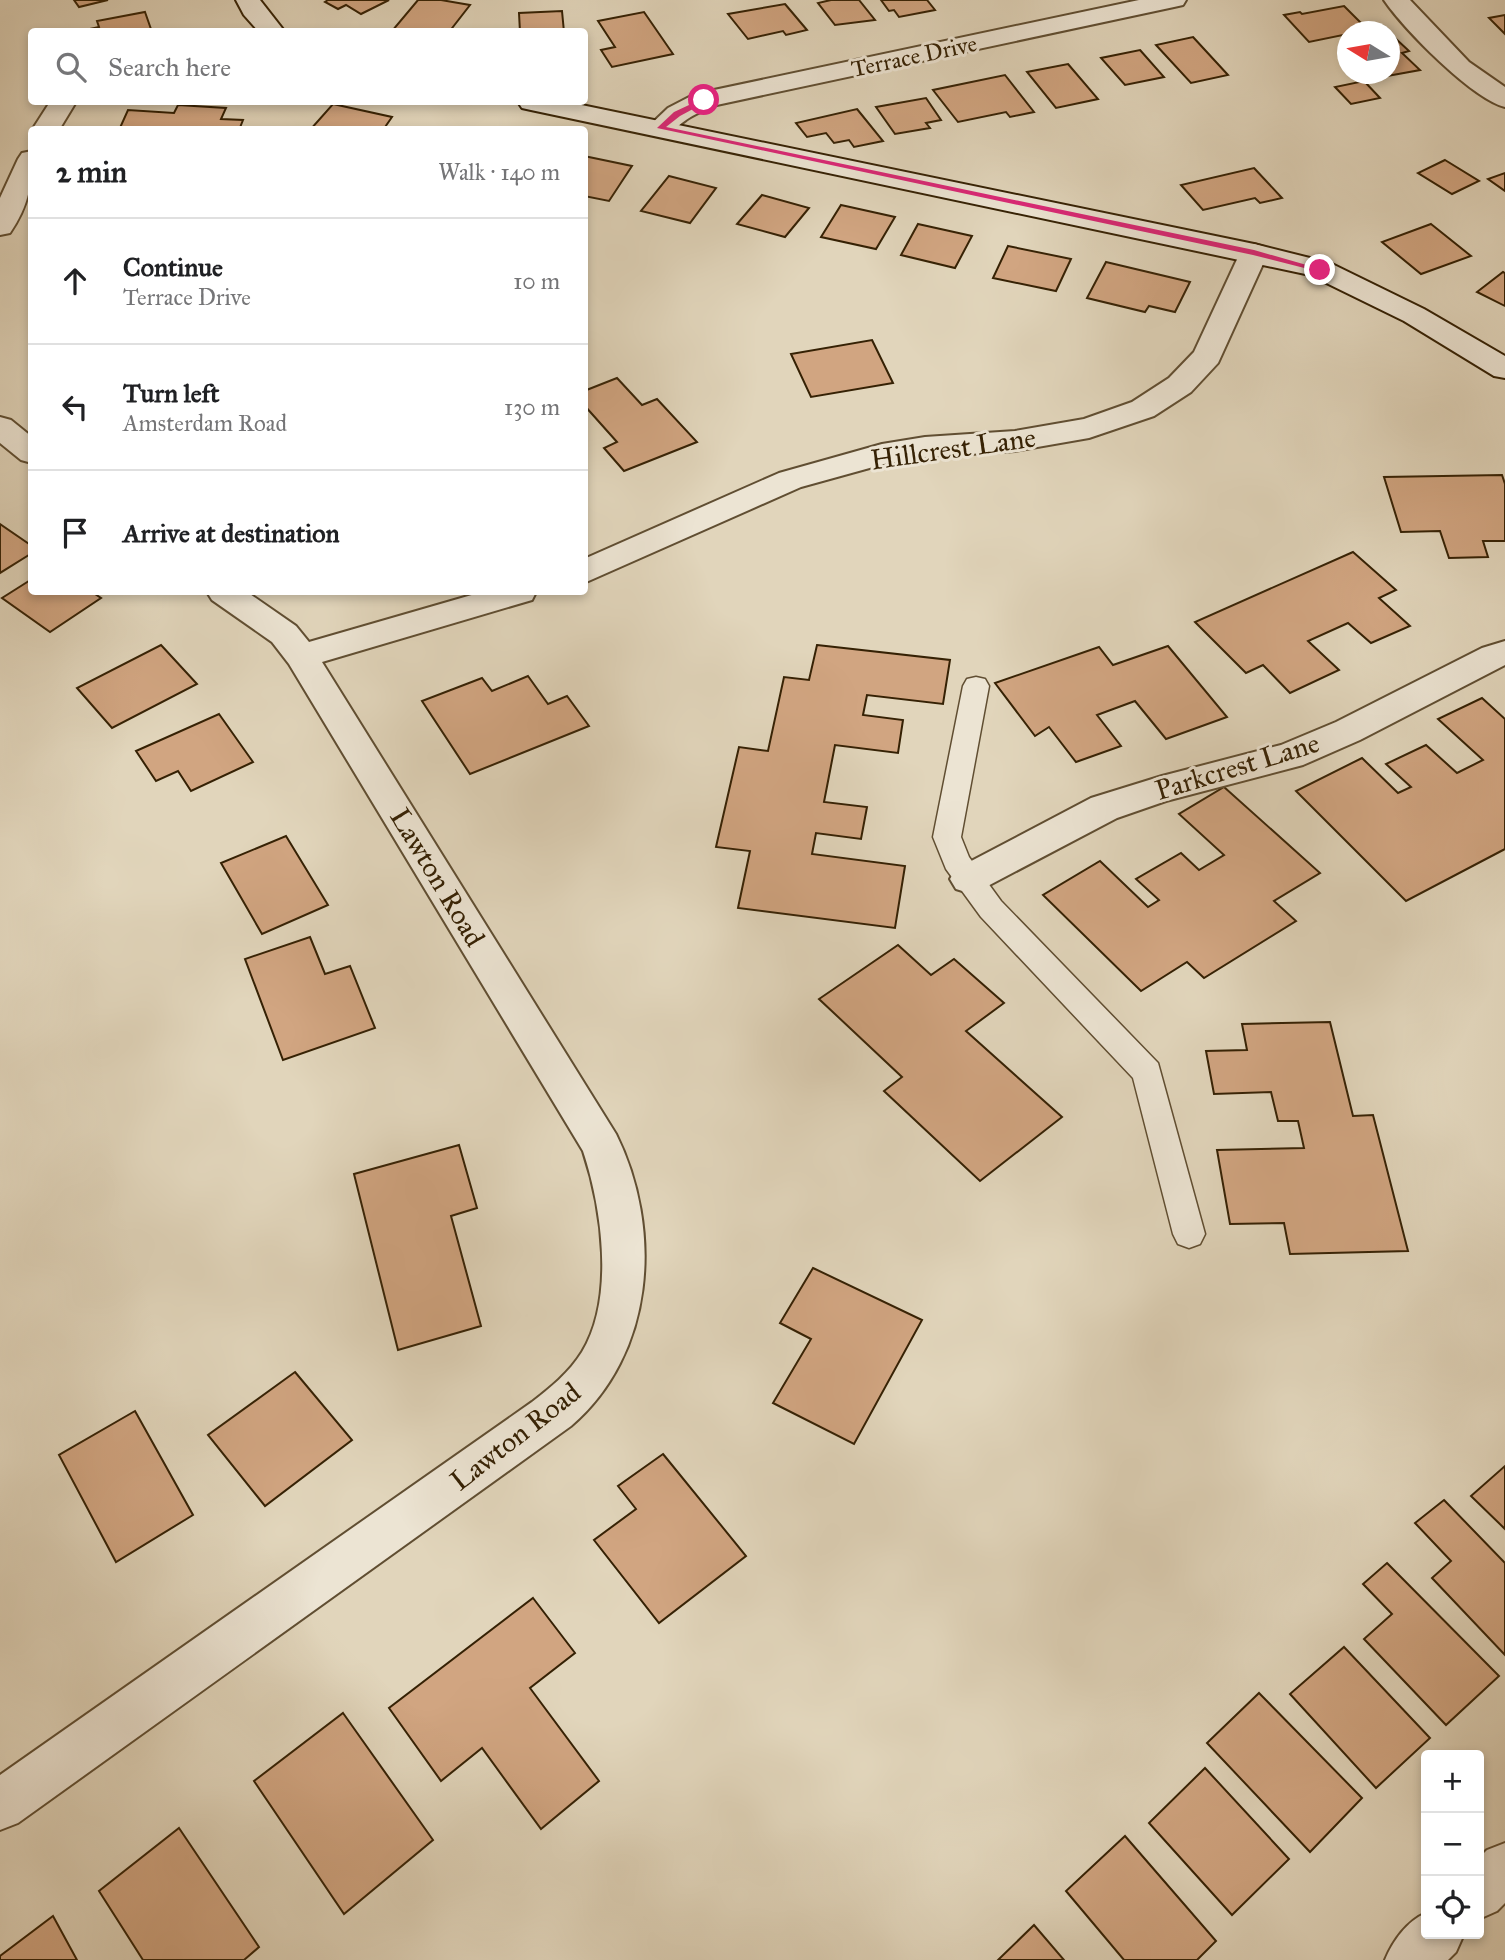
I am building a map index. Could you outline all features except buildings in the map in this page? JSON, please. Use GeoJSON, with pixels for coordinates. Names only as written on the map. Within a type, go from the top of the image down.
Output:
{"type":"FeatureCollection","features":[{"type":"Feature","properties":{"kind":"street"},"geometry":{"type":"LineString","coordinates":[[248,0],[269,28]]}},
{"type":"Feature","properties":{"kind":"street","name":"Terrace Drive"},"geometry":{"type":"LineString","coordinates":[[660,128],[677,114],[704,100],[1174,0]]}},
{"type":"Feature","properties":{"kind":"street"},"geometry":{"type":"LineString","coordinates":[[1396,0],[1460,66],[1505,99]]}},
{"type":"Feature","properties":{"kind":"street"},"geometry":{"type":"LineString","coordinates":[[48,126],[61,105]]}},
{"type":"Feature","properties":{"kind":"street"},"geometry":{"type":"LineString","coordinates":[[546,105],[1254,253],[1320,270],[1414,315],[1505,369]]}},
{"type":"Feature","properties":{"kind":"street"},"geometry":{"type":"LineString","coordinates":[[0,227],[28,168]]}},
{"type":"Feature","properties":{"kind":"street","name":"Hillcrest Lane"},"geometry":{"type":"LineString","coordinates":[[588,570],[790,480],[882,454],[925,447],[1015,441],[1089,428],[1143,408],[1180,384],[1207,356],[1254,253]]}},
{"type":"Feature","properties":{"kind":"street"},"geometry":{"type":"LineString","coordinates":[[0,427],[28,450]]}},
{"type":"Feature","properties":{"kind":"street","name":"Lawton Road"},"geometry":{"type":"LineString","coordinates":[[0,1805],[577,1394],[599,1365],[619,1314],[622,1231],[616,1191],[602,1146],[301,656],[284,634],[229,595]]}},
{"type":"Feature","properties":{"kind":"street"},"geometry":{"type":"LineString","coordinates":[[301,656],[510,595]]}},
{"type":"Feature","properties":{"kind":"street","name":"Parkcrest Lane"},"geometry":{"type":"LineString","coordinates":[[969,879],[1104,808],[1162,789],[1290,756],[1348,731],[1482,662],[1505,653]]}},
{"type":"Feature","properties":{"kind":"street"},"geometry":{"type":"LineString","coordinates":[[1484,1888],[1505,1867]]}},
{"type":"Feature","properties":{"kind":"street"},"geometry":{"type":"LineString","coordinates":[[1411,1960],[1433,1939]]}},
{"type":"Feature","properties":{"kind":"lane"},"geometry":{"type":"LineString","coordinates":[[976,685],[947,837],[956,860],[991,909],[1147,1072],[1189,1234]]}},
{"type":"Feature","properties":{"kind":"route"},"geometry":{"type":"LineString","coordinates":[[704,100],[677,114],[660,128],[1254,253],[1320,270]]}}]}
